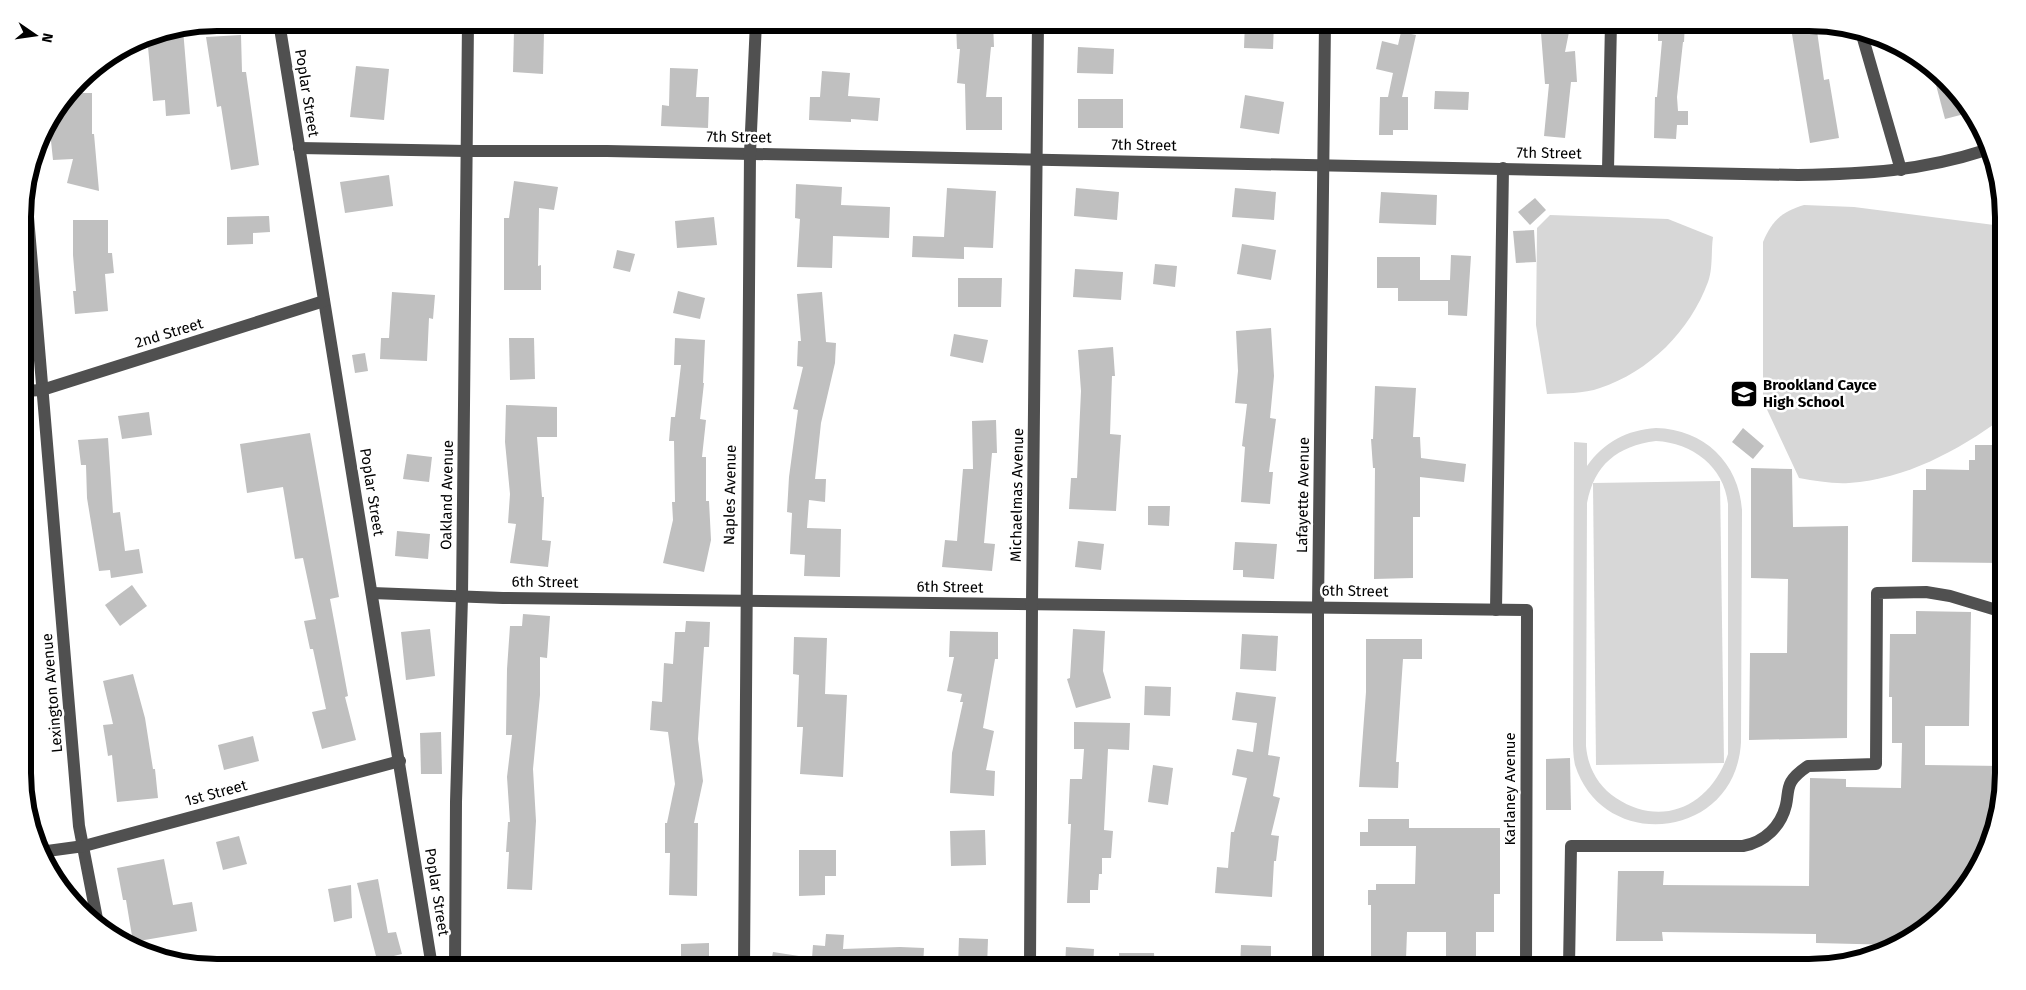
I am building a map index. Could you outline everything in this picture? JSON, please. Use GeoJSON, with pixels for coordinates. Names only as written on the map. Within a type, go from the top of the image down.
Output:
{"type":"FeatureCollection","features":[{"type":"Feature","properties":{"kind":"street","name":"Poplar Street"},"geometry":{"type":"LineString","coordinates":[[280,31],[431,959]]}},
{"type":"Feature","properties":{"kind":"street","name":"Oakland Avenue"},"geometry":{"type":"LineString","coordinates":[[455,959],[456,802],[462,597],[468,31]]}},
{"type":"Feature","properties":{"kind":"street","name":"Naples Avenue"},"geometry":{"type":"LineString","coordinates":[[744,959],[745,601],[750,153],[756,31]]}},
{"type":"Feature","properties":{"kind":"street","name":"Michaelmas Avenue"},"geometry":{"type":"LineString","coordinates":[[1030,959],[1038,31]]}},
{"type":"Feature","properties":{"kind":"street","name":"Lafayette Avenue"},"geometry":{"type":"LineString","coordinates":[[1318,959],[1318,607],[1326,31]]}},
{"type":"Feature","properties":{"kind":"street"},"geometry":{"type":"LineString","coordinates":[[1608,170],[1611,31]]}},
{"type":"Feature","properties":{"kind":"street"},"geometry":{"type":"LineString","coordinates":[[1863,40],[1901,170]]}},
{"type":"Feature","properties":{"kind":"street","name":"7th Street"},"geometry":{"type":"LineString","coordinates":[[299,148],[467,151],[606,150],[1798,175],[1866,174],[1901,170],[1983,151]]}},
{"type":"Feature","properties":{"kind":"street"},"geometry":{"type":"LineString","coordinates":[[1496,610],[1502,168]]}},
{"type":"Feature","properties":{"kind":"street","name":"Lexington Avenue"},"geometry":{"type":"LineString","coordinates":[[31,255],[80,826],[96,915]]}},
{"type":"Feature","properties":{"kind":"street","name":"2nd Street"},"geometry":{"type":"LineString","coordinates":[[31,391],[42,390],[324,301]]}},
{"type":"Feature","properties":{"kind":"street"},"geometry":{"type":"LineString","coordinates":[[1569,959],[1571,846],[1743,846],[1752,844],[1767,836],[1778,823],[1786,804],[1791,782],[1808,766],[1876,764],[1877,593],[1926,592],[1950,596],[1995,610]]}},
{"type":"Feature","properties":{"kind":"street","name":"6th Street"},"geometry":{"type":"LineString","coordinates":[[372,593],[462,597],[1527,610]]}},
{"type":"Feature","properties":{"kind":"street","name":"Karlaney Avenue"},"geometry":{"type":"LineString","coordinates":[[1526,959],[1527,610]]}},
{"type":"Feature","properties":{"kind":"street","name":"1st Street"},"geometry":{"type":"LineString","coordinates":[[48,851],[84,846],[400,761]]}},
{"type":"Feature","properties":{"kind":"shaded area"},"geometry":{"type":"Polygon","coordinates":[[[1804,205],[1854,207],[1995,225],[1995,424],[1949,452],[1891,476],[1849,483],[1799,478],[1763,401],[1763,242],[1774,222],[1790,211],[1804,205]]]}},
{"type":"Feature","properties":{"kind":"shaded area"},"geometry":{"type":"Polygon","coordinates":[[[1550,215],[1668,219],[1713,237],[1711,271],[1708,282],[1700,300],[1679,333],[1666,347],[1635,372],[1594,390],[1547,394],[1536,325],[1537,228],[1550,215]]]}},
{"type":"Feature","properties":{"kind":"shaded area"},"geometry":{"type":"Polygon","coordinates":[[[1645,429],[1673,430],[1689,435],[1704,442],[1716,452],[1734,478],[1742,510],[1741,742],[1734,775],[1717,799],[1694,816],[1667,824],[1639,823],[1612,813],[1590,794],[1575,765],[1573,751],[1574,442],[1587,443],[1587,466],[1609,444],[1635,431],[1645,429]],[[1656,441],[1630,447],[1619,453],[1602,468],[1595,478],[1587,503],[1587,754],[1595,776],[1604,788],[1616,798],[1634,807],[1651,811],[1668,811],[1683,807],[1697,799],[1710,787],[1720,772],[1728,754],[1728,504],[1720,478],[1713,468],[1694,452],[1682,446],[1656,441]]]}},
{"type":"Feature","properties":{"kind":"shaded area"},"geometry":{"type":"Polygon","coordinates":[[[1720,481],[1724,763],[1596,765],[1593,483],[1720,481]]]}},
{"type":"Feature","properties":{"kind":"building"},"geometry":{"type":"Polygon","coordinates":[[[514,31],[544,32],[543,74],[513,72],[514,31]]]}},
{"type":"Feature","properties":{"kind":"building"},"geometry":{"type":"Polygon","coordinates":[[[956,31],[993,31],[994,47],[991,47],[986,97],[1002,97],[1002,130],[966,130],[965,84],[957,83],[960,49],[957,49],[956,31]]]}},
{"type":"Feature","properties":{"kind":"building"},"geometry":{"type":"Polygon","coordinates":[[[1245,31],[1274,31],[1273,49],[1244,48],[1245,31]]]}},
{"type":"Feature","properties":{"kind":"building"},"geometry":{"type":"Polygon","coordinates":[[[1541,31],[1569,31],[1565,52],[1575,51],[1577,82],[1571,82],[1565,138],[1544,136],[1549,84],[1545,84],[1541,31]]]}},
{"type":"Feature","properties":{"kind":"building"},"geometry":{"type":"Polygon","coordinates":[[[1658,31],[1685,31],[1677,97],[1678,111],[1688,111],[1688,125],[1677,125],[1676,139],[1654,138],[1655,97],[1657,97],[1662,41],[1658,41],[1658,31]]]}},
{"type":"Feature","properties":{"kind":"building"},"geometry":{"type":"Polygon","coordinates":[[[1791,31],[1817,32],[1824,80],[1829,79],[1839,138],[1810,143],[1791,31]]]}},
{"type":"Feature","properties":{"kind":"building"},"geometry":{"type":"Polygon","coordinates":[[[1401,32],[1416,35],[1402,97],[1408,97],[1408,130],[1393,130],[1393,135],[1379,135],[1380,97],[1388,97],[1393,73],[1376,69],[1382,41],[1398,45],[1401,32]]]}},
{"type":"Feature","properties":{"kind":"building"},"geometry":{"type":"Polygon","coordinates":[[[183,35],[190,114],[166,116],[165,100],[153,101],[148,44],[183,35]]]}},
{"type":"Feature","properties":{"kind":"building"},"geometry":{"type":"Polygon","coordinates":[[[241,35],[242,72],[246,72],[259,165],[231,170],[221,106],[217,107],[206,37],[241,35]]]}},
{"type":"Feature","properties":{"kind":"building"},"geometry":{"type":"Polygon","coordinates":[[[1078,47],[1114,49],[1113,74],[1077,73],[1078,47]]]}},
{"type":"Feature","properties":{"kind":"building"},"geometry":{"type":"Polygon","coordinates":[[[356,66],[389,69],[384,120],[350,117],[356,66]]]}},
{"type":"Feature","properties":{"kind":"building"},"geometry":{"type":"Polygon","coordinates":[[[670,68],[698,69],[696,97],[709,97],[708,128],[661,126],[662,105],[669,106],[670,68]]]}},
{"type":"Feature","properties":{"kind":"building"},"geometry":{"type":"Polygon","coordinates":[[[822,71],[850,73],[848,96],[880,98],[878,121],[851,119],[851,122],[809,120],[810,97],[820,97],[822,71]]]}},
{"type":"Feature","properties":{"kind":"building"},"geometry":{"type":"Polygon","coordinates":[[[1935,80],[1949,94],[1963,114],[1945,119],[1935,80]]]}},
{"type":"Feature","properties":{"kind":"building"},"geometry":{"type":"Polygon","coordinates":[[[1435,91],[1469,92],[1468,110],[1434,109],[1435,91]]]}},
{"type":"Feature","properties":{"kind":"building"},"geometry":{"type":"Polygon","coordinates":[[[78,93],[92,93],[92,134],[94,134],[99,191],[67,183],[73,159],[53,160],[50,134],[56,124],[78,93]]]}},
{"type":"Feature","properties":{"kind":"building"},"geometry":{"type":"Polygon","coordinates":[[[1245,95],[1284,102],[1279,134],[1240,128],[1245,95]]]}},
{"type":"Feature","properties":{"kind":"building"},"geometry":{"type":"Polygon","coordinates":[[[1078,99],[1123,99],[1123,128],[1078,128],[1078,99]]]}},
{"type":"Feature","properties":{"kind":"building"},"geometry":{"type":"Polygon","coordinates":[[[389,175],[393,206],[345,213],[340,182],[389,175]]]}},
{"type":"Feature","properties":{"kind":"building"},"geometry":{"type":"Polygon","coordinates":[[[514,181],[558,187],[554,210],[539,208],[538,266],[541,265],[541,290],[504,290],[504,218],[509,218],[514,181]]]}},
{"type":"Feature","properties":{"kind":"building"},"geometry":{"type":"Polygon","coordinates":[[[796,184],[842,187],[841,205],[890,207],[889,238],[833,236],[832,268],[797,267],[800,219],[795,218],[796,184]]]}},
{"type":"Feature","properties":{"kind":"building"},"geometry":{"type":"Polygon","coordinates":[[[947,188],[996,191],[993,248],[964,247],[964,259],[912,257],[913,236],[944,237],[947,188]]]}},
{"type":"Feature","properties":{"kind":"building"},"geometry":{"type":"Polygon","coordinates":[[[1076,188],[1119,192],[1117,220],[1074,216],[1076,188]]]}},
{"type":"Feature","properties":{"kind":"building"},"geometry":{"type":"Polygon","coordinates":[[[1235,188],[1276,192],[1274,220],[1232,217],[1235,188]]]}},
{"type":"Feature","properties":{"kind":"building"},"geometry":{"type":"Polygon","coordinates":[[[1381,192],[1437,195],[1436,225],[1379,223],[1381,192]]]}},
{"type":"Feature","properties":{"kind":"building"},"geometry":{"type":"Polygon","coordinates":[[[1535,198],[1546,210],[1530,225],[1518,212],[1535,198]]]}},
{"type":"Feature","properties":{"kind":"building"},"geometry":{"type":"Polygon","coordinates":[[[269,216],[270,232],[253,233],[253,244],[227,245],[227,217],[269,216]]]}},
{"type":"Feature","properties":{"kind":"building"},"geometry":{"type":"Polygon","coordinates":[[[714,217],[717,245],[677,248],[675,221],[714,217]]]}},
{"type":"Feature","properties":{"kind":"building"},"geometry":{"type":"Polygon","coordinates":[[[73,220],[108,220],[108,253],[112,253],[114,273],[105,274],[108,311],[75,314],[73,291],[76,291],[73,220]]]}},
{"type":"Feature","properties":{"kind":"building"},"geometry":{"type":"Polygon","coordinates":[[[1534,230],[1536,262],[1516,263],[1513,231],[1534,230]]]}},
{"type":"Feature","properties":{"kind":"building"},"geometry":{"type":"Polygon","coordinates":[[[1242,244],[1276,250],[1271,280],[1237,274],[1242,244]]]}},
{"type":"Feature","properties":{"kind":"building"},"geometry":{"type":"Polygon","coordinates":[[[617,250],[635,254],[630,272],[613,268],[617,250]]]}},
{"type":"Feature","properties":{"kind":"building"},"geometry":{"type":"Polygon","coordinates":[[[1451,255],[1471,256],[1467,316],[1448,315],[1448,301],[1398,301],[1398,288],[1377,288],[1377,257],[1420,257],[1420,280],[1450,280],[1451,255]]]}},
{"type":"Feature","properties":{"kind":"building"},"geometry":{"type":"Polygon","coordinates":[[[1155,264],[1177,266],[1175,287],[1153,284],[1155,264]]]}},
{"type":"Feature","properties":{"kind":"building"},"geometry":{"type":"Polygon","coordinates":[[[1075,269],[1123,272],[1121,300],[1073,297],[1075,269]]]}},
{"type":"Feature","properties":{"kind":"building"},"geometry":{"type":"Polygon","coordinates":[[[958,278],[1002,278],[1001,307],[958,307],[958,278]]]}},
{"type":"Feature","properties":{"kind":"building"},"geometry":{"type":"Polygon","coordinates":[[[678,291],[705,298],[700,319],[673,313],[678,291]]]}},
{"type":"Feature","properties":{"kind":"building"},"geometry":{"type":"Polygon","coordinates":[[[392,292],[435,295],[433,319],[429,318],[427,361],[380,359],[381,338],[389,338],[392,292]]]}},
{"type":"Feature","properties":{"kind":"building"},"geometry":{"type":"Polygon","coordinates":[[[822,292],[826,342],[836,343],[835,363],[821,423],[815,479],[826,479],[825,502],[809,500],[807,528],[841,529],[840,577],[804,576],[805,555],[790,554],[792,513],[787,512],[789,477],[798,410],[793,409],[803,367],[797,366],[798,341],[801,341],[797,294],[822,292]]]}},
{"type":"Feature","properties":{"kind":"building"},"geometry":{"type":"Polygon","coordinates":[[[1271,328],[1274,376],[1270,418],[1276,419],[1269,472],[1273,472],[1270,504],[1241,502],[1245,447],[1242,446],[1247,404],[1235,403],[1238,371],[1236,331],[1271,328]]]}},
{"type":"Feature","properties":{"kind":"building"},"geometry":{"type":"Polygon","coordinates":[[[954,334],[988,340],[983,363],[950,356],[954,334]]]}},
{"type":"Feature","properties":{"kind":"building"},"geometry":{"type":"Polygon","coordinates":[[[509,338],[534,338],[535,379],[510,380],[509,338]]]}},
{"type":"Feature","properties":{"kind":"building"},"geometry":{"type":"Polygon","coordinates":[[[675,338],[705,340],[704,383],[700,419],[706,420],[702,457],[706,457],[706,501],[709,501],[711,540],[704,572],[663,563],[673,520],[672,502],[675,502],[674,441],[669,441],[671,417],[675,417],[681,365],[674,365],[675,338]]]}},
{"type":"Feature","properties":{"kind":"building"},"geometry":{"type":"Polygon","coordinates":[[[1113,347],[1115,376],[1112,376],[1110,434],[1121,435],[1116,511],[1069,509],[1071,478],[1077,478],[1081,391],[1078,350],[1113,347]]]}},
{"type":"Feature","properties":{"kind":"building"},"geometry":{"type":"Polygon","coordinates":[[[365,353],[368,371],[355,373],[352,355],[365,353]]]}},
{"type":"Feature","properties":{"kind":"building"},"geometry":{"type":"Polygon","coordinates":[[[1375,386],[1416,388],[1413,437],[1420,437],[1421,458],[1466,464],[1464,482],[1420,477],[1420,517],[1413,517],[1413,578],[1374,579],[1375,468],[1373,468],[1371,439],[1373,439],[1375,386]]]}},
{"type":"Feature","properties":{"kind":"building"},"geometry":{"type":"Polygon","coordinates":[[[506,405],[557,407],[557,437],[537,437],[542,497],[544,497],[542,540],[551,541],[548,567],[510,563],[516,524],[508,523],[510,494],[505,442],[506,405]]]}},
{"type":"Feature","properties":{"kind":"building"},"geometry":{"type":"Polygon","coordinates":[[[149,412],[152,435],[122,439],[118,416],[149,412]]]}},
{"type":"Feature","properties":{"kind":"building"},"geometry":{"type":"Polygon","coordinates":[[[996,420],[997,453],[992,453],[984,543],[995,544],[992,571],[942,567],[945,540],[957,541],[963,469],[973,469],[972,421],[996,420]]]}},
{"type":"Feature","properties":{"kind":"building"},"geometry":{"type":"Polygon","coordinates":[[[1743,428],[1764,446],[1753,459],[1732,442],[1743,428]]]}},
{"type":"Feature","properties":{"kind":"building"},"geometry":{"type":"Polygon","coordinates":[[[310,433],[339,597],[330,599],[348,696],[345,697],[356,740],[322,749],[312,712],[326,709],[313,649],[310,649],[304,621],[316,619],[303,558],[295,559],[283,487],[247,493],[240,444],[310,433]]]}},
{"type":"Feature","properties":{"kind":"building"},"geometry":{"type":"Polygon","coordinates":[[[108,438],[113,513],[120,512],[125,551],[139,549],[143,573],[111,578],[110,570],[99,571],[87,498],[86,465],[81,465],[78,440],[108,438]]]}},
{"type":"Feature","properties":{"kind":"building"},"geometry":{"type":"Polygon","coordinates":[[[1975,445],[1995,445],[1995,563],[1912,562],[1913,490],[1926,490],[1926,469],[1969,470],[1969,460],[1975,460],[1975,445]]]}},
{"type":"Feature","properties":{"kind":"building"},"geometry":{"type":"Polygon","coordinates":[[[407,454],[432,457],[429,482],[403,479],[407,454]]]}},
{"type":"Feature","properties":{"kind":"building"},"geometry":{"type":"Polygon","coordinates":[[[1751,468],[1792,469],[1793,527],[1848,526],[1847,738],[1749,740],[1750,653],[1787,653],[1788,579],[1751,578],[1751,468]]]}},
{"type":"Feature","properties":{"kind":"building"},"geometry":{"type":"Polygon","coordinates":[[[1148,506],[1170,506],[1169,526],[1148,525],[1148,506]]]}},
{"type":"Feature","properties":{"kind":"building"},"geometry":{"type":"Polygon","coordinates":[[[397,531],[430,534],[428,559],[395,556],[397,531]]]}},
{"type":"Feature","properties":{"kind":"building"},"geometry":{"type":"Polygon","coordinates":[[[1078,541],[1104,544],[1101,570],[1075,567],[1078,541]]]}},
{"type":"Feature","properties":{"kind":"building"},"geometry":{"type":"Polygon","coordinates":[[[1235,542],[1277,544],[1274,579],[1243,577],[1243,570],[1233,570],[1235,542]]]}},
{"type":"Feature","properties":{"kind":"building"},"geometry":{"type":"Polygon","coordinates":[[[132,585],[147,606],[120,626],[105,605],[132,585]]]}},
{"type":"Feature","properties":{"kind":"building"},"geometry":{"type":"Polygon","coordinates":[[[1916,611],[1971,612],[1969,726],[1925,726],[1925,765],[1995,766],[1993,797],[1985,833],[1970,866],[1949,896],[1932,913],[1902,934],[1881,945],[1816,943],[1816,934],[1662,932],[1663,941],[1616,941],[1618,871],[1664,871],[1663,885],[1809,886],[1810,778],[1846,779],[1846,787],[1901,788],[1902,743],[1892,743],[1892,697],[1889,697],[1890,634],[1916,634],[1916,611]]]}},
{"type":"Feature","properties":{"kind":"building"},"geometry":{"type":"Polygon","coordinates":[[[523,614],[550,616],[547,658],[540,657],[540,695],[533,769],[536,821],[532,890],[507,889],[509,852],[506,852],[508,822],[510,822],[507,777],[512,735],[506,735],[507,669],[510,626],[522,626],[523,614]]]}},
{"type":"Feature","properties":{"kind":"building"},"geometry":{"type":"Polygon","coordinates":[[[686,621],[710,622],[709,647],[704,647],[698,739],[703,781],[694,823],[698,823],[697,896],[669,895],[670,853],[665,853],[665,823],[667,823],[675,784],[668,732],[650,730],[652,701],[662,702],[664,663],[673,664],[675,632],[685,632],[686,621]]]}},
{"type":"Feature","properties":{"kind":"building"},"geometry":{"type":"Polygon","coordinates":[[[430,629],[435,676],[406,680],[401,632],[430,629]]]}},
{"type":"Feature","properties":{"kind":"building"},"geometry":{"type":"Polygon","coordinates":[[[1073,629],[1105,631],[1103,671],[1111,698],[1076,708],[1067,679],[1070,678],[1073,629]]]}},
{"type":"Feature","properties":{"kind":"building"},"geometry":{"type":"Polygon","coordinates":[[[950,631],[998,632],[998,659],[995,659],[983,728],[994,731],[986,770],[995,771],[994,796],[950,793],[952,753],[963,702],[960,702],[962,694],[947,691],[954,657],[949,657],[950,631]]]}},
{"type":"Feature","properties":{"kind":"building"},"geometry":{"type":"Polygon","coordinates":[[[1242,634],[1278,636],[1276,671],[1240,669],[1242,634]]]}},
{"type":"Feature","properties":{"kind":"building"},"geometry":{"type":"Polygon","coordinates":[[[794,637],[827,638],[825,694],[847,695],[843,777],[800,774],[803,727],[797,727],[799,675],[793,674],[794,637]]]}},
{"type":"Feature","properties":{"kind":"building"},"geometry":{"type":"Polygon","coordinates":[[[1366,639],[1422,639],[1422,659],[1403,659],[1396,762],[1399,762],[1398,788],[1359,787],[1366,692],[1366,639]]]}},
{"type":"Feature","properties":{"kind":"building"},"geometry":{"type":"Polygon","coordinates":[[[133,674],[145,718],[153,769],[155,769],[158,798],[117,802],[112,755],[108,756],[103,725],[113,724],[103,681],[133,674]]]}},
{"type":"Feature","properties":{"kind":"building"},"geometry":{"type":"Polygon","coordinates":[[[1145,686],[1171,687],[1170,716],[1144,715],[1145,686]]]}},
{"type":"Feature","properties":{"kind":"building"},"geometry":{"type":"Polygon","coordinates":[[[1236,692],[1276,697],[1268,755],[1280,757],[1273,796],[1280,798],[1271,835],[1279,836],[1276,861],[1274,861],[1272,897],[1215,893],[1217,867],[1228,868],[1231,832],[1234,832],[1247,778],[1232,775],[1237,749],[1253,752],[1257,723],[1232,720],[1236,692]]]}},
{"type":"Feature","properties":{"kind":"building"},"geometry":{"type":"Polygon","coordinates":[[[1074,722],[1130,723],[1129,750],[1108,749],[1104,830],[1113,831],[1111,858],[1102,858],[1102,874],[1099,874],[1098,890],[1090,890],[1090,903],[1067,903],[1071,824],[1068,824],[1070,779],[1082,779],[1084,749],[1074,749],[1074,722]]]}},
{"type":"Feature","properties":{"kind":"building"},"geometry":{"type":"Polygon","coordinates":[[[441,732],[442,774],[421,774],[420,733],[441,732]]]}},
{"type":"Feature","properties":{"kind":"building"},"geometry":{"type":"Polygon","coordinates":[[[253,736],[259,761],[224,770],[218,745],[253,736]]]}},
{"type":"Feature","properties":{"kind":"building"},"geometry":{"type":"Polygon","coordinates":[[[1570,758],[1571,810],[1546,810],[1546,759],[1570,758]]]}},
{"type":"Feature","properties":{"kind":"building"},"geometry":{"type":"Polygon","coordinates":[[[1153,765],[1173,768],[1168,805],[1148,802],[1153,765]]]}},
{"type":"Feature","properties":{"kind":"building"},"geometry":{"type":"Polygon","coordinates":[[[1368,819],[1409,819],[1409,828],[1500,828],[1500,894],[1494,894],[1494,932],[1476,932],[1476,958],[1446,958],[1446,932],[1407,932],[1406,959],[1377,959],[1377,956],[1371,956],[1371,905],[1368,905],[1368,890],[1376,890],[1376,884],[1415,884],[1416,846],[1360,846],[1360,832],[1368,832],[1368,819]]]}},
{"type":"Feature","properties":{"kind":"building"},"geometry":{"type":"Polygon","coordinates":[[[985,830],[986,865],[951,866],[950,831],[985,830]]]}},
{"type":"Feature","properties":{"kind":"building"},"geometry":{"type":"Polygon","coordinates":[[[239,836],[247,864],[223,870],[216,842],[239,836]]]}},
{"type":"Feature","properties":{"kind":"building"},"geometry":{"type":"Polygon","coordinates":[[[799,850],[836,850],[836,876],[825,876],[825,895],[799,896],[799,850]]]}},
{"type":"Feature","properties":{"kind":"building"},"geometry":{"type":"Polygon","coordinates":[[[164,859],[173,905],[192,902],[197,931],[138,941],[132,939],[126,900],[123,900],[117,868],[164,859]]]}},
{"type":"Feature","properties":{"kind":"building"},"geometry":{"type":"Polygon","coordinates":[[[378,879],[388,933],[396,932],[402,954],[377,959],[357,883],[378,879]]]}},
{"type":"Feature","properties":{"kind":"building"},"geometry":{"type":"Polygon","coordinates":[[[351,885],[352,918],[334,922],[328,889],[351,885]]]}},
{"type":"Feature","properties":{"kind":"building"},"geometry":{"type":"Polygon","coordinates":[[[826,934],[844,935],[843,949],[924,948],[923,959],[772,959],[773,952],[812,958],[813,945],[825,946],[826,934]]]}},
{"type":"Feature","properties":{"kind":"building"},"geometry":{"type":"Polygon","coordinates":[[[959,938],[988,939],[987,959],[958,959],[959,938]]]}},
{"type":"Feature","properties":{"kind":"building"},"geometry":{"type":"Polygon","coordinates":[[[709,943],[709,959],[681,959],[681,944],[709,943]]]}},
{"type":"Feature","properties":{"kind":"building"},"geometry":{"type":"Polygon","coordinates":[[[1241,945],[1271,946],[1271,959],[1240,959],[1241,945]]]}},
{"type":"Feature","properties":{"kind":"building"},"geometry":{"type":"Polygon","coordinates":[[[1066,947],[1094,949],[1093,959],[1065,959],[1066,947]]]}},
{"type":"Feature","properties":{"kind":"building"},"geometry":{"type":"Polygon","coordinates":[[[1119,953],[1154,953],[1154,959],[1119,959],[1119,953]]]}},
{"type":"Feature","properties":{"kind":"place","name":"Brookland Cayce High School"},"geometry":{"type":"Point","coordinates":[1744,394]}}]}
